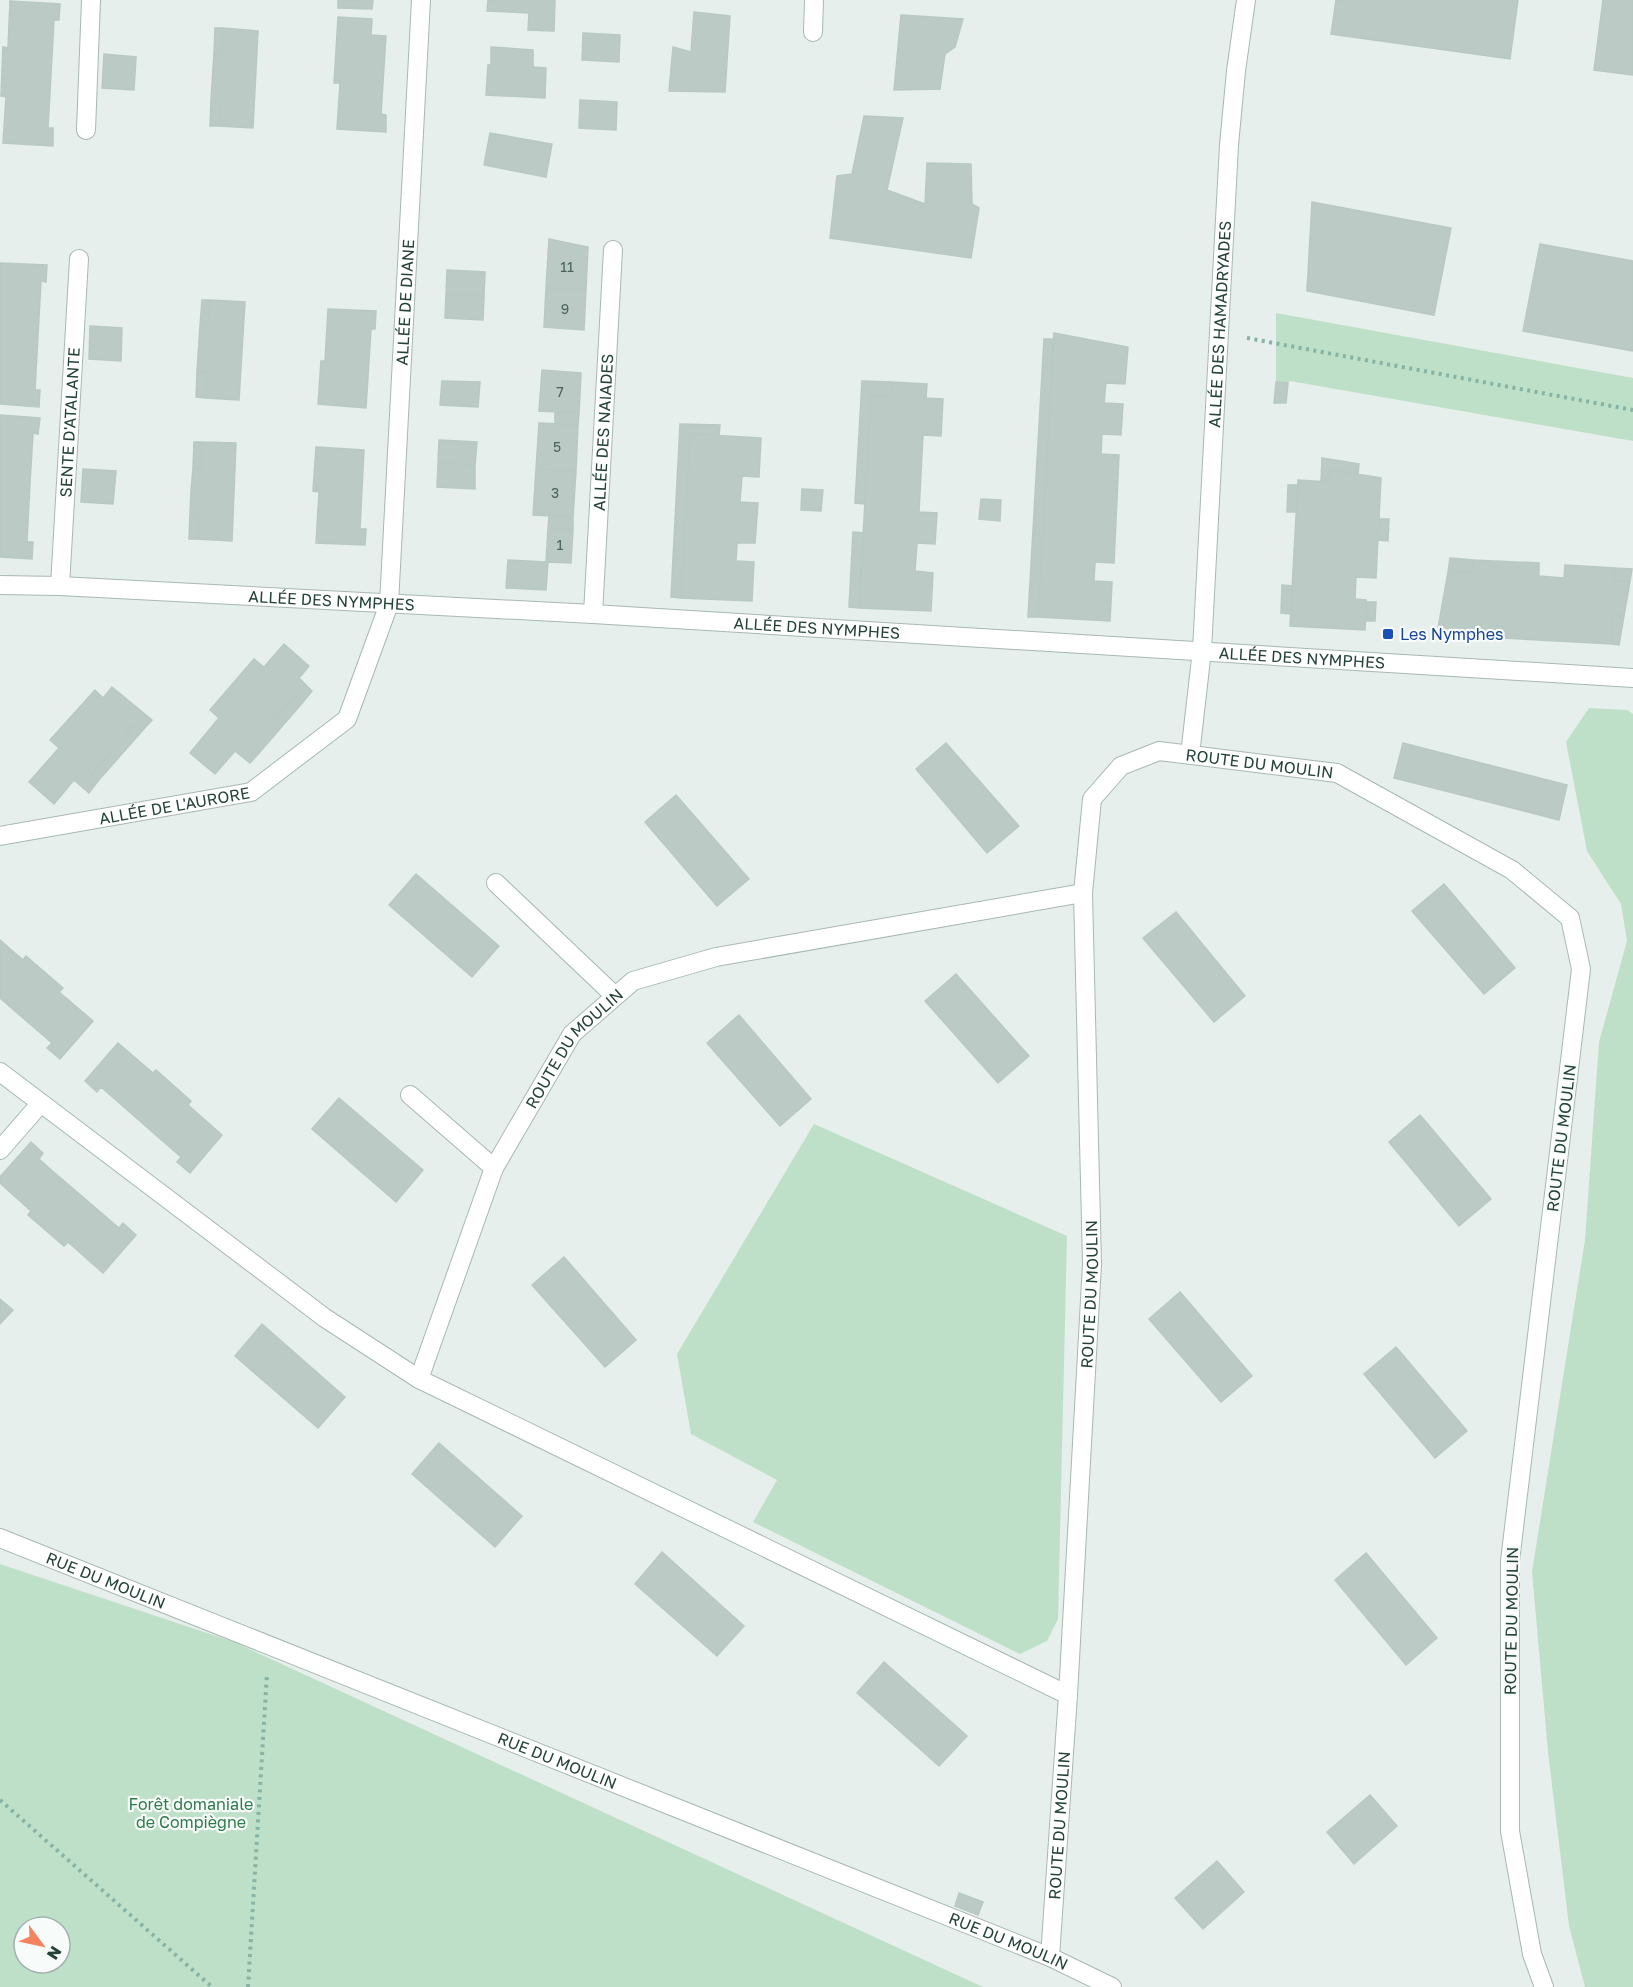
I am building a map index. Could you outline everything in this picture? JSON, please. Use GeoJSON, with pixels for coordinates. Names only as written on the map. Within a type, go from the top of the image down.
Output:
{"type":"FeatureCollection","features":[{"type":"Feature","properties":{"kind":"street"},"geometry":{"type":"LineString","coordinates":[[86,130],[92,0]]}},
{"type":"Feature","properties":{"kind":"street","name":"ALLÉE DE DIANE"},"geometry":{"type":"LineString","coordinates":[[389,604],[421,0]]}},
{"type":"Feature","properties":{"kind":"street"},"geometry":{"type":"LineString","coordinates":[[813,32],[814,0]]}},
{"type":"Feature","properties":{"kind":"street","name":"ALLÉE DES HAMADRYADES"},"geometry":{"type":"LineString","coordinates":[[1190,755],[1202,650],[1228,145],[1246,0]]}},
{"type":"Feature","properties":{"kind":"street","name":"ALLÉE DES NAIADES"},"geometry":{"type":"LineString","coordinates":[[593,614],[613,250]]}},
{"type":"Feature","properties":{"kind":"street","name":"SENTE D'ATALANTE"},"geometry":{"type":"LineString","coordinates":[[60,586],[79,259]]}},
{"type":"Feature","properties":{"kind":"street","name":"ALLÉE DES NYMPHES"},"geometry":{"type":"LineString","coordinates":[[0,585],[60,586],[593,614],[1633,678]]}},
{"type":"Feature","properties":{"kind":"street","name":"ALLÉE DE L'AURORE"},"geometry":{"type":"LineString","coordinates":[[0,836],[250,792],[347,719],[389,604]]}},
{"type":"Feature","properties":{"kind":"street","name":"ROUTE DU MOULIN"},"geometry":{"type":"LineString","coordinates":[[1050,1957],[1068,1695],[1092,1264],[1083,893],[1092,799],[1121,766],[1159,751],[1337,773],[1512,870],[1570,918],[1581,969],[1510,1561],[1510,1831],[1532,1954],[1544,1987]]}},
{"type":"Feature","properties":{"kind":"street"},"geometry":{"type":"LineString","coordinates":[[496,883],[615,996]]}},
{"type":"Feature","properties":{"kind":"street","name":"ROUTE DU MOULIN"},"geometry":{"type":"LineString","coordinates":[[419,1379],[494,1168],[572,1034],[633,981],[716,957],[1083,893]]}},
{"type":"Feature","properties":{"kind":"street"},"geometry":{"type":"LineString","coordinates":[[0,1072],[325,1318],[419,1379],[1068,1695]]}},
{"type":"Feature","properties":{"kind":"street"},"geometry":{"type":"LineString","coordinates":[[410,1095],[494,1168]]}},
{"type":"Feature","properties":{"kind":"street"},"geometry":{"type":"LineString","coordinates":[[0,1150],[40,1104]]}},
{"type":"Feature","properties":{"kind":"street","name":"RUE DU MOULIN"},"geometry":{"type":"LineString","coordinates":[[0,1538],[1050,1957],[1112,1987]]}},
{"type":"Feature","properties":{"kind":"path"},"geometry":{"type":"LineString","coordinates":[[1219,333],[1633,410]]}},
{"type":"Feature","properties":{"kind":"path"},"geometry":{"type":"LineString","coordinates":[[248,1987],[269,1645]]}},
{"type":"Feature","properties":{"kind":"path"},"geometry":{"type":"LineString","coordinates":[[0,1800],[212,1987]]}},
{"type":"Feature","properties":{"kind":"green space"},"geometry":{"type":"Polygon","coordinates":[[[1276,313],[1633,378],[1633,441],[1290,381],[1288,383],[1276,382],[1276,313]]]}},
{"type":"Feature","properties":{"kind":"green space"},"geometry":{"type":"Polygon","coordinates":[[[1589,708],[1627,710],[1633,714],[1633,1987],[1585,1987],[1569,1926],[1548,1752],[1532,1572],[1585,1240],[1599,1042],[1627,941],[1621,904],[1587,851],[1566,742],[1589,708]]]}},
{"type":"Feature","properties":{"kind":"green space"},"geometry":{"type":"Polygon","coordinates":[[[814,1124],[1067,1236],[1058,1619],[1047,1641],[1020,1654],[753,1522],[777,1480],[691,1434],[677,1354],[814,1124]]]}},
{"type":"Feature","properties":{"kind":"green space","name":"Forêt domaniale de Compiègne"},"geometry":{"type":"Polygon","coordinates":[[[0,1564],[234,1642],[983,1987],[0,1987],[0,1564]]]}},
{"type":"Feature","properties":{"kind":"building"},"geometry":{"type":"Polygon","coordinates":[[[338,0],[373,0],[372,9],[338,8],[338,0]]]}},
{"type":"Feature","properties":{"kind":"building"},"geometry":{"type":"Polygon","coordinates":[[[488,0],[555,0],[554,31],[528,30],[529,13],[487,11],[488,0]]]}},
{"type":"Feature","properties":{"kind":"building"},"geometry":{"type":"Polygon","coordinates":[[[1336,0],[1518,0],[1510,59],[1331,34],[1336,0]]]}},
{"type":"Feature","properties":{"kind":"building"},"geometry":{"type":"Polygon","coordinates":[[[1603,0],[1633,0],[1633,75],[1594,70],[1603,0]]]}},
{"type":"Feature","properties":{"kind":"building"},"geometry":{"type":"Polygon","coordinates":[[[10,1],[60,4],[59,20],[54,20],[48,128],[53,128],[53,146],[3,143],[6,97],[1,96],[3,47],[8,48],[10,1]]]}},
{"type":"Feature","properties":{"kind":"building"},"geometry":{"type":"Polygon","coordinates":[[[694,12],[730,16],[725,92],[669,91],[673,47],[691,52],[694,12]]]}},
{"type":"Feature","properties":{"kind":"building"},"geometry":{"type":"Polygon","coordinates":[[[901,15],[963,19],[955,47],[945,54],[940,89],[894,90],[901,15]]]}},
{"type":"Feature","properties":{"kind":"building"},"geometry":{"type":"Polygon","coordinates":[[[338,17],[372,19],[371,35],[386,36],[381,114],[386,115],[386,132],[337,129],[340,83],[334,83],[338,17]]]}},
{"type":"Feature","properties":{"kind":"building"},"geometry":{"type":"Polygon","coordinates":[[[215,28],[223,28],[221,54],[214,53],[215,28]]]}},
{"type":"Feature","properties":{"kind":"building"},"geometry":{"type":"Polygon","coordinates":[[[223,28],[258,31],[253,128],[219,126],[220,101],[211,100],[214,53],[221,54],[223,28]]]}},
{"type":"Feature","properties":{"kind":"building"},"geometry":{"type":"Polygon","coordinates":[[[583,33],[620,35],[619,62],[582,60],[583,33]]]}},
{"type":"Feature","properties":{"kind":"building"},"geometry":{"type":"Polygon","coordinates":[[[491,47],[533,50],[533,67],[546,68],[545,98],[486,95],[488,65],[491,65],[491,47]]]}},
{"type":"Feature","properties":{"kind":"building"},"geometry":{"type":"Polygon","coordinates":[[[104,54],[136,57],[134,90],[102,88],[104,54]]]}},
{"type":"Feature","properties":{"kind":"building"},"geometry":{"type":"Polygon","coordinates":[[[211,100],[220,101],[219,126],[210,126],[211,100]]]}},
{"type":"Feature","properties":{"kind":"building"},"geometry":{"type":"Polygon","coordinates":[[[580,100],[617,102],[616,130],[579,128],[580,100]]]}},
{"type":"Feature","properties":{"kind":"building"},"geometry":{"type":"Polygon","coordinates":[[[864,116],[903,118],[887,190],[925,204],[927,163],[971,164],[972,204],[979,208],[971,258],[830,238],[837,176],[852,174],[864,116]]]}},
{"type":"Feature","properties":{"kind":"building"},"geometry":{"type":"Polygon","coordinates":[[[490,133],[552,144],[546,177],[484,165],[490,133]]]}},
{"type":"Feature","properties":{"kind":"building"},"geometry":{"type":"Polygon","coordinates":[[[1312,202],[1451,228],[1434,315],[1307,291],[1312,202]]]}},
{"type":"Feature","properties":{"kind":"building"},"geometry":{"type":"Polygon","coordinates":[[[549,239],[588,247],[586,290],[546,288],[549,239]]]}},
{"type":"Feature","properties":{"kind":"building"},"geometry":{"type":"Polygon","coordinates":[[[1540,244],[1633,261],[1633,351],[1523,331],[1540,244]]]}},
{"type":"Feature","properties":{"kind":"building"},"geometry":{"type":"Polygon","coordinates":[[[0,263],[47,265],[46,282],[41,281],[35,390],[40,390],[39,407],[0,404],[0,263]]]}},
{"type":"Feature","properties":{"kind":"building"},"geometry":{"type":"Polygon","coordinates":[[[447,270],[485,272],[484,296],[446,294],[447,270]]]}},
{"type":"Feature","properties":{"kind":"building"},"geometry":{"type":"Polygon","coordinates":[[[546,288],[586,290],[584,330],[544,327],[546,288]]]}},
{"type":"Feature","properties":{"kind":"building"},"geometry":{"type":"Polygon","coordinates":[[[446,294],[484,296],[483,320],[445,318],[446,294]]]}},
{"type":"Feature","properties":{"kind":"building"},"geometry":{"type":"Polygon","coordinates":[[[202,300],[210,300],[208,326],[200,325],[202,300]]]}},
{"type":"Feature","properties":{"kind":"building"},"geometry":{"type":"Polygon","coordinates":[[[210,300],[245,302],[239,400],[205,398],[207,372],[197,372],[200,325],[208,326],[210,300]]]}},
{"type":"Feature","properties":{"kind":"building"},"geometry":{"type":"Polygon","coordinates":[[[328,309],[376,311],[375,329],[371,329],[366,408],[318,404],[321,361],[325,361],[328,309]]]}},
{"type":"Feature","properties":{"kind":"building"},"geometry":{"type":"Polygon","coordinates":[[[90,326],[122,328],[121,361],[89,359],[90,326]]]}},
{"type":"Feature","properties":{"kind":"building"},"geometry":{"type":"Polygon","coordinates":[[[1054,333],[1128,347],[1125,384],[1106,383],[1104,403],[1123,404],[1121,435],[1102,434],[1101,454],[1119,455],[1114,563],[1095,562],[1094,581],[1112,582],[1110,621],[1038,617],[1054,333]]]}},
{"type":"Feature","properties":{"kind":"building"},"geometry":{"type":"Polygon","coordinates":[[[1044,339],[1054,339],[1038,617],[1028,617],[1044,339]]]}},
{"type":"Feature","properties":{"kind":"building"},"geometry":{"type":"Polygon","coordinates":[[[542,370],[581,373],[579,413],[539,411],[542,370]]]}},
{"type":"Feature","properties":{"kind":"building"},"geometry":{"type":"Polygon","coordinates":[[[197,372],[207,372],[205,398],[196,397],[197,372]]]}},
{"type":"Feature","properties":{"kind":"building"},"geometry":{"type":"Polygon","coordinates":[[[442,381],[480,382],[478,407],[440,405],[442,381]]]}},
{"type":"Feature","properties":{"kind":"building"},"geometry":{"type":"Polygon","coordinates":[[[862,381],[892,382],[891,396],[871,395],[865,504],[855,503],[862,381]]]}},
{"type":"Feature","properties":{"kind":"building"},"geometry":{"type":"Polygon","coordinates":[[[892,382],[927,384],[926,398],[943,399],[941,436],[923,435],[919,512],[937,513],[935,544],[917,543],[915,571],[933,573],[931,611],[859,608],[871,395],[891,396],[892,382]]]}},
{"type":"Feature","properties":{"kind":"building"},"geometry":{"type":"Polygon","coordinates":[[[1276,382],[1288,383],[1286,403],[1274,403],[1276,382]]]}},
{"type":"Feature","properties":{"kind":"building"},"geometry":{"type":"Polygon","coordinates":[[[555,412],[579,413],[578,425],[555,424],[555,412]]]}},
{"type":"Feature","properties":{"kind":"building"},"geometry":{"type":"Polygon","coordinates":[[[0,415],[40,418],[38,434],[33,433],[30,483],[27,542],[33,542],[32,559],[0,557],[0,415]]]}},
{"type":"Feature","properties":{"kind":"building"},"geometry":{"type":"Polygon","coordinates":[[[539,423],[578,425],[576,471],[536,469],[539,423]]]}},
{"type":"Feature","properties":{"kind":"building"},"geometry":{"type":"Polygon","coordinates":[[[680,424],[720,425],[719,435],[690,434],[681,598],[671,597],[680,424]]]}},
{"type":"Feature","properties":{"kind":"building"},"geometry":{"type":"Polygon","coordinates":[[[690,434],[761,438],[759,477],[742,476],[740,502],[758,503],[755,543],[737,543],[736,561],[754,562],[752,601],[681,598],[690,434]]]}},
{"type":"Feature","properties":{"kind":"building"},"geometry":{"type":"Polygon","coordinates":[[[439,440],[477,442],[475,465],[438,463],[439,440]]]}},
{"type":"Feature","properties":{"kind":"building"},"geometry":{"type":"Polygon","coordinates":[[[194,442],[202,442],[202,468],[193,468],[194,442]]]}},
{"type":"Feature","properties":{"kind":"building"},"geometry":{"type":"Polygon","coordinates":[[[202,442],[236,443],[232,541],[197,539],[199,514],[190,513],[191,491],[193,468],[202,468],[202,442]]]}},
{"type":"Feature","properties":{"kind":"building"},"geometry":{"type":"Polygon","coordinates":[[[316,447],[364,450],[360,529],[366,529],[365,545],[316,543],[319,492],[313,491],[316,447]]]}},
{"type":"Feature","properties":{"kind":"building"},"geometry":{"type":"Polygon","coordinates":[[[1322,458],[1359,464],[1358,474],[1331,470],[1330,482],[1321,482],[1322,458]]]}},
{"type":"Feature","properties":{"kind":"building"},"geometry":{"type":"Polygon","coordinates":[[[438,463],[475,465],[475,489],[437,487],[438,463]]]}},
{"type":"Feature","properties":{"kind":"building"},"geometry":{"type":"Polygon","coordinates":[[[83,469],[116,471],[113,504],[81,502],[83,469]]]}},
{"type":"Feature","properties":{"kind":"building"},"geometry":{"type":"Polygon","coordinates":[[[536,469],[576,471],[573,517],[533,515],[536,469]]]}},
{"type":"Feature","properties":{"kind":"building"},"geometry":{"type":"Polygon","coordinates":[[[1331,470],[1381,478],[1376,578],[1356,577],[1355,599],[1366,600],[1365,630],[1290,626],[1298,480],[1330,482],[1331,470]]]}},
{"type":"Feature","properties":{"kind":"building"},"geometry":{"type":"Polygon","coordinates":[[[1288,485],[1298,485],[1297,512],[1287,512],[1288,485]]]}},
{"type":"Feature","properties":{"kind":"building"},"geometry":{"type":"Polygon","coordinates":[[[802,489],[823,490],[821,511],[801,510],[802,489]]]}},
{"type":"Feature","properties":{"kind":"building"},"geometry":{"type":"Polygon","coordinates":[[[981,499],[1001,500],[1000,521],[979,519],[981,499]]]}},
{"type":"Feature","properties":{"kind":"building"},"geometry":{"type":"Polygon","coordinates":[[[190,513],[199,514],[197,539],[189,539],[190,513]]]}},
{"type":"Feature","properties":{"kind":"building"},"geometry":{"type":"Polygon","coordinates":[[[549,516],[573,517],[573,529],[548,528],[549,516]]]}},
{"type":"Feature","properties":{"kind":"building"},"geometry":{"type":"Polygon","coordinates":[[[1379,519],[1389,519],[1388,541],[1378,540],[1379,519]]]}},
{"type":"Feature","properties":{"kind":"building"},"geometry":{"type":"Polygon","coordinates":[[[548,528],[573,529],[571,563],[548,562],[546,590],[506,588],[508,560],[546,562],[548,528]]]}},
{"type":"Feature","properties":{"kind":"building"},"geometry":{"type":"Polygon","coordinates":[[[853,532],[864,533],[859,608],[849,607],[853,532]]]}},
{"type":"Feature","properties":{"kind":"building"},"geometry":{"type":"Polygon","coordinates":[[[1450,558],[1473,560],[1472,573],[1448,572],[1450,558]]]}},
{"type":"Feature","properties":{"kind":"building"},"geometry":{"type":"Polygon","coordinates":[[[1473,560],[1539,563],[1539,576],[1564,578],[1565,565],[1615,568],[1614,581],[1630,581],[1624,616],[1613,615],[1612,644],[1466,636],[1466,630],[1438,628],[1448,572],[1472,573],[1473,560]]]}},
{"type":"Feature","properties":{"kind":"building"},"geometry":{"type":"Polygon","coordinates":[[[1615,568],[1632,569],[1630,581],[1614,581],[1615,568]]]}},
{"type":"Feature","properties":{"kind":"building"},"geometry":{"type":"Polygon","coordinates":[[[1282,585],[1292,586],[1291,614],[1281,613],[1282,585]]]}},
{"type":"Feature","properties":{"kind":"building"},"geometry":{"type":"Polygon","coordinates":[[[1366,602],[1376,602],[1375,621],[1365,621],[1366,602]]]}},
{"type":"Feature","properties":{"kind":"building"},"geometry":{"type":"Polygon","coordinates":[[[1613,615],[1624,616],[1619,645],[1612,644],[1613,615]]]}},
{"type":"Feature","properties":{"kind":"building"},"geometry":{"type":"Polygon","coordinates":[[[284,644],[309,666],[299,678],[312,691],[303,702],[295,696],[252,745],[260,752],[250,763],[235,751],[215,774],[190,753],[219,718],[210,710],[254,659],[264,667],[284,644]]]}},
{"type":"Feature","properties":{"kind":"building"},"geometry":{"type":"Polygon","coordinates":[[[112,687],[152,720],[142,731],[134,725],[91,775],[98,781],[89,793],[74,780],[54,804],[29,782],[59,748],[50,740],[95,690],[103,698],[112,687]]]}},
{"type":"Feature","properties":{"kind":"building"},"geometry":{"type":"Polygon","coordinates":[[[295,696],[303,702],[260,752],[252,745],[295,696]]]}},
{"type":"Feature","properties":{"kind":"building"},"geometry":{"type":"Polygon","coordinates":[[[134,725],[142,731],[98,781],[91,775],[134,725]]]}},
{"type":"Feature","properties":{"kind":"building"},"geometry":{"type":"Polygon","coordinates":[[[946,743],[1019,826],[987,853],[916,769],[946,743]]]}},
{"type":"Feature","properties":{"kind":"building"},"geometry":{"type":"Polygon","coordinates":[[[1403,743],[1567,785],[1559,820],[1394,778],[1403,743]]]}},
{"type":"Feature","properties":{"kind":"building"},"geometry":{"type":"Polygon","coordinates":[[[676,795],[749,879],[717,906],[645,822],[676,795]]]}},
{"type":"Feature","properties":{"kind":"building"},"geometry":{"type":"Polygon","coordinates":[[[416,874],[499,946],[472,977],[389,905],[416,874]]]}},
{"type":"Feature","properties":{"kind":"building"},"geometry":{"type":"Polygon","coordinates":[[[1444,884],[1515,968],[1484,994],[1412,911],[1444,884]]]}},
{"type":"Feature","properties":{"kind":"building"},"geometry":{"type":"Polygon","coordinates":[[[1176,912],[1245,996],[1214,1022],[1143,938],[1176,912]]]}},
{"type":"Feature","properties":{"kind":"building"},"geometry":{"type":"Polygon","coordinates":[[[0,940],[23,960],[26,956],[63,988],[59,992],[93,1021],[60,1059],[47,1048],[52,1043],[0,998],[0,940]]]}},
{"type":"Feature","properties":{"kind":"building"},"geometry":{"type":"Polygon","coordinates":[[[956,974],[1029,1056],[998,1083],[925,1001],[956,974]]]}},
{"type":"Feature","properties":{"kind":"building"},"geometry":{"type":"Polygon","coordinates":[[[739,1015],[811,1099],[780,1126],[707,1043],[739,1015]]]}},
{"type":"Feature","properties":{"kind":"building"},"geometry":{"type":"Polygon","coordinates":[[[118,1043],[153,1073],[156,1070],[191,1101],[188,1105],[222,1135],[190,1173],[177,1162],[181,1157],[101,1087],[97,1092],[85,1081],[118,1043]]]}},
{"type":"Feature","properties":{"kind":"building"},"geometry":{"type":"Polygon","coordinates":[[[339,1098],[423,1170],[396,1202],[312,1129],[339,1098]]]}},
{"type":"Feature","properties":{"kind":"building"},"geometry":{"type":"Polygon","coordinates":[[[1420,1115],[1491,1199],[1459,1226],[1389,1142],[1420,1115]]]}},
{"type":"Feature","properties":{"kind":"building"},"geometry":{"type":"Polygon","coordinates":[[[31,1142],[43,1153],[39,1159],[49,1168],[119,1228],[123,1223],[136,1235],[103,1273],[68,1242],[64,1246],[28,1215],[31,1211],[0,1183],[0,1177],[31,1142]]]}},
{"type":"Feature","properties":{"kind":"building"},"geometry":{"type":"Polygon","coordinates":[[[564,1257],[636,1340],[605,1367],[532,1285],[564,1257]]]}},
{"type":"Feature","properties":{"kind":"building"},"geometry":{"type":"Polygon","coordinates":[[[1180,1292],[1252,1376],[1221,1402],[1149,1319],[1180,1292]]]}},
{"type":"Feature","properties":{"kind":"building"},"geometry":{"type":"Polygon","coordinates":[[[0,1299],[13,1310],[0,1324],[0,1299]]]}},
{"type":"Feature","properties":{"kind":"building"},"geometry":{"type":"Polygon","coordinates":[[[262,1324],[345,1397],[318,1428],[235,1356],[262,1324]]]}},
{"type":"Feature","properties":{"kind":"building"},"geometry":{"type":"Polygon","coordinates":[[[1396,1347],[1467,1431],[1435,1458],[1364,1374],[1396,1347]]]}},
{"type":"Feature","properties":{"kind":"building"},"geometry":{"type":"Polygon","coordinates":[[[439,1443],[522,1516],[495,1547],[412,1474],[439,1443]]]}},
{"type":"Feature","properties":{"kind":"building"},"geometry":{"type":"Polygon","coordinates":[[[662,1552],[744,1626],[717,1656],[635,1584],[662,1552]]]}},
{"type":"Feature","properties":{"kind":"building"},"geometry":{"type":"Polygon","coordinates":[[[1366,1553],[1437,1638],[1406,1665],[1335,1580],[1366,1553]]]}},
{"type":"Feature","properties":{"kind":"building"},"geometry":{"type":"Polygon","coordinates":[[[884,1662],[967,1736],[939,1766],[857,1693],[884,1662]]]}},
{"type":"Feature","properties":{"kind":"building"},"geometry":{"type":"Polygon","coordinates":[[[1370,1795],[1397,1826],[1354,1864],[1327,1832],[1370,1795]]]}},
{"type":"Feature","properties":{"kind":"building"},"geometry":{"type":"Polygon","coordinates":[[[1217,1861],[1244,1892],[1203,1929],[1175,1898],[1217,1861]]]}},
{"type":"Feature","properties":{"kind":"building"},"geometry":{"type":"Polygon","coordinates":[[[959,1893],[983,1902],[978,1915],[955,1906],[959,1893]]]}},
{"type":"Feature","properties":{"kind":"place","name":"Les Nymphes"},"geometry":{"type":"Point","coordinates":[1388,634]}}]}
